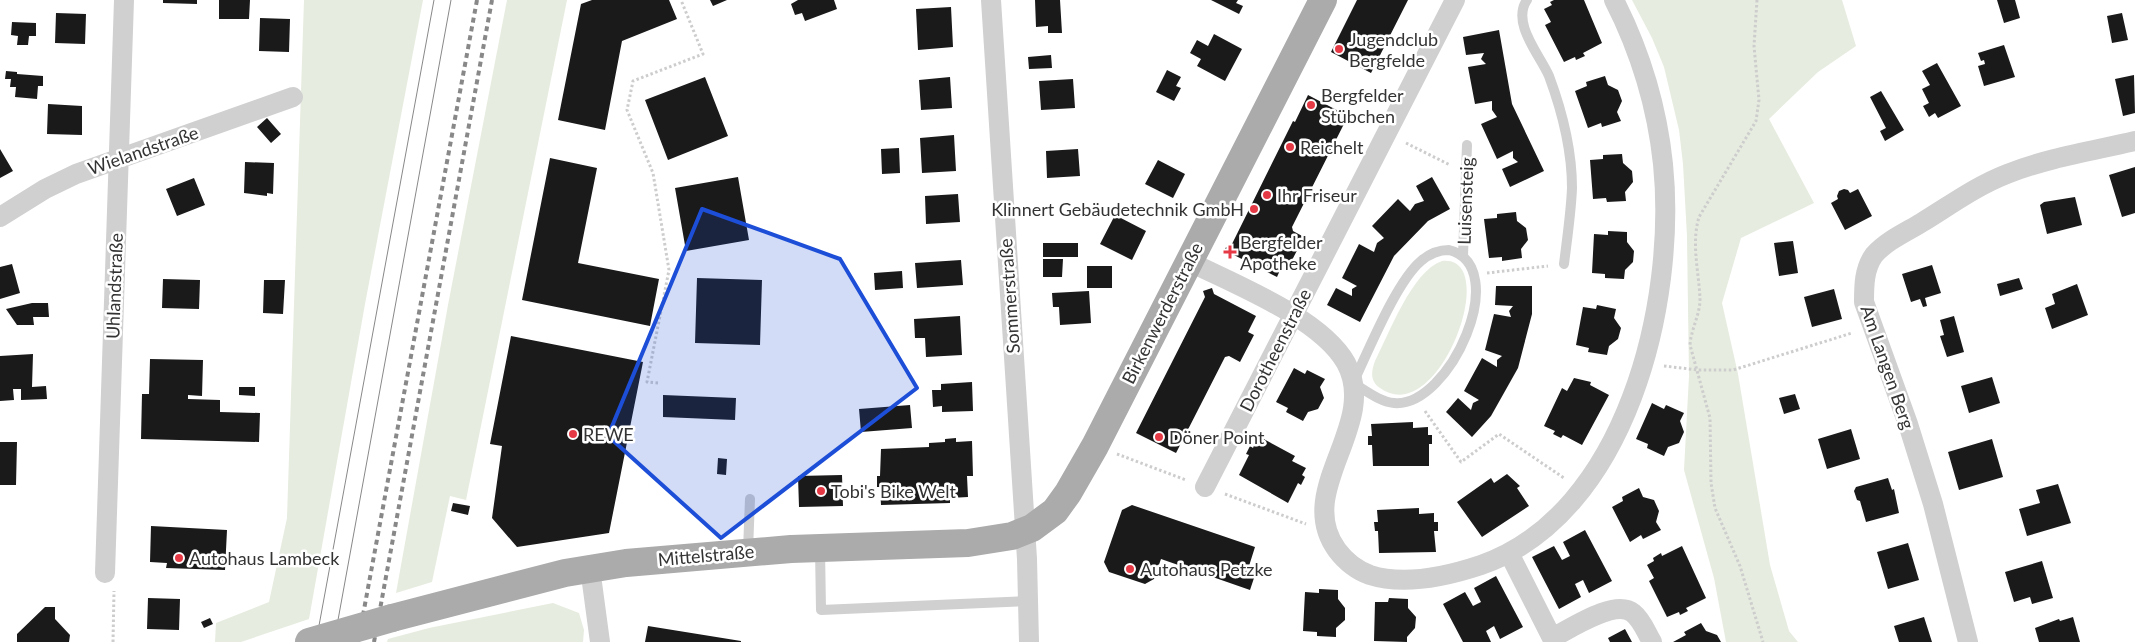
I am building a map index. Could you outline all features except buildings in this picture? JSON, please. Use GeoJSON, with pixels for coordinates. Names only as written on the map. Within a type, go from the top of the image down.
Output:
{"type":"FeatureCollection","features":[{"type":"Feature","properties":{"kind":"main road","name":"Birkenwerderstraße"},"geometry":{"type":"LineString","coordinates":[[1024,532],[1048,518],[1068,494],[1095,446],[1323,0]]}},
{"type":"Feature","properties":{"kind":"main road","name":"Mittelstraße"},"geometry":{"type":"LineString","coordinates":[[309,642],[540,578],[590,568],[663,558],[748,552],[968,543],[998,539],[1024,532]]}},
{"type":"Feature","properties":{"kind":"street","name":"Uhlandstraße"},"geometry":{"type":"LineString","coordinates":[[105,573],[124,0]]}},
{"type":"Feature","properties":{"kind":"street","name":"Sommerstraße"},"geometry":{"type":"LineString","coordinates":[[991,0],[1024,532],[1029,642]]}},
{"type":"Feature","properties":{"kind":"street","name":"Dorotheenstraße"},"geometry":{"type":"LineString","coordinates":[[1205,487],[1455,0]]}},
{"type":"Feature","properties":{"kind":"street"},"geometry":{"type":"LineString","coordinates":[[1188,261],[1293,315],[1317,330],[1330,342],[1345,362],[1353,383],[1353,410],[1327,490],[1323,511],[1327,532],[1343,557],[1354,568],[1384,578],[1405,579],[1474,567],[1508,553],[1550,524],[1582,490],[1619,428],[1642,364],[1657,302],[1663,258],[1665,212],[1663,166],[1657,124],[1647,83],[1634,44],[1614,0]]}},
{"type":"Feature","properties":{"kind":"street","name":"Wielandstraße"},"geometry":{"type":"LineString","coordinates":[[0,217],[76,174],[293,97]]}},
{"type":"Feature","properties":{"kind":"street","name":"Am Langen Berg"},"geometry":{"type":"LineString","coordinates":[[1968,642],[1933,504],[1908,424],[1864,302],[1864,285],[1867,270],[1874,255],[1891,241],[1976,189],[2006,174],[2037,164],[2135,141]]}},
{"type":"Feature","properties":{"kind":"street"},"geometry":{"type":"LineString","coordinates":[[1508,553],[1549,640],[1607,610],[1620,608],[1632,611],[1652,642]]}},
{"type":"Feature","properties":{"kind":"street"},"geometry":{"type":"LineString","coordinates":[[590,568],[600,642]]}},
{"type":"Feature","properties":{"kind":"lane"},"geometry":{"type":"LineString","coordinates":[[1527,0],[1522,10],[1523,24],[1549,78],[1570,157],[1571,198],[1564,264]]}},
{"type":"Feature","properties":{"kind":"lane","name":"Luisensteig"},"geometry":{"type":"LineString","coordinates":[[1463,256],[1467,145]]}},
{"type":"Feature","properties":{"kind":"lane"},"geometry":{"type":"LineString","coordinates":[[1449,250],[1463,256],[1474,274],[1477,291],[1475,305],[1460,348],[1440,380],[1416,398],[1399,403],[1390,402],[1353,383],[1391,306],[1418,264],[1428,256],[1439,251],[1449,250]]}},
{"type":"Feature","properties":{"kind":"lane"},"geometry":{"type":"LineString","coordinates":[[748,552],[750,499]]}},
{"type":"Feature","properties":{"kind":"lane"},"geometry":{"type":"LineString","coordinates":[[820,548],[821,610],[1028,601]]}},
{"type":"Feature","properties":{"kind":"path"},"geometry":{"type":"LineString","coordinates":[[658,383],[647,382],[670,270],[653,173],[627,110],[633,81],[703,54],[681,0]]}},
{"type":"Feature","properties":{"kind":"path"},"geometry":{"type":"LineString","coordinates":[[1757,0],[1754,46],[1759,100],[1756,121],[1699,217],[1695,231],[1700,301],[1698,315],[1690,332],[1690,345],[1710,418],[1711,483],[1715,508],[1740,566],[1763,642]]}},
{"type":"Feature","properties":{"kind":"path"},"geometry":{"type":"LineString","coordinates":[[1387,133],[1466,173]]}},
{"type":"Feature","properties":{"kind":"path"},"geometry":{"type":"LineString","coordinates":[[1474,274],[1564,264]]}},
{"type":"Feature","properties":{"kind":"path"},"geometry":{"type":"LineString","coordinates":[[1642,364],[1698,370],[1733,370],[1872,327]]}},
{"type":"Feature","properties":{"kind":"path"},"geometry":{"type":"LineString","coordinates":[[1416,398],[1461,462],[1499,434],[1582,490]]}},
{"type":"Feature","properties":{"kind":"path"},"geometry":{"type":"LineString","coordinates":[[105,573],[114,589],[113,642]]}},
{"type":"Feature","properties":{"kind":"highlighted area"},"geometry":{"type":"Polygon","coordinates":[[[702,209],[840,259],[917,388],[721,538],[608,436],[702,209]]]}},
{"type":"Feature","properties":{"kind":"shaded area"},"geometry":{"type":"Polygon","coordinates":[[[304,0],[423,0],[365,304],[309,619],[241,642],[215,642],[216,623],[269,602],[287,518],[304,0]]]}},
{"type":"Feature","properties":{"kind":"shaded area"},"geometry":{"type":"Polygon","coordinates":[[[507,0],[567,0],[466,500],[450,496],[432,582],[396,593],[448,305],[507,0]]]}},
{"type":"Feature","properties":{"kind":"shaded area"},"geometry":{"type":"Polygon","coordinates":[[[1632,0],[1842,0],[1856,46],[1818,72],[1769,119],[1814,203],[1741,238],[1722,303],[1738,374],[1770,565],[1789,631],[1798,642],[1726,642],[1714,578],[1684,470],[1689,376],[1687,236],[1679,130],[1664,67],[1652,38],[1632,0]]]}},
{"type":"Feature","properties":{"kind":"shaded area"},"geometry":{"type":"Polygon","coordinates":[[[1442,261],[1459,266],[1466,284],[1465,309],[1456,338],[1442,365],[1423,385],[1402,395],[1380,388],[1374,382],[1372,376],[1373,369],[1394,320],[1411,290],[1421,277],[1431,267],[1442,261]]]}},
{"type":"Feature","properties":{"kind":"shaded area"},"geometry":{"type":"Polygon","coordinates":[[[553,603],[579,613],[584,630],[583,642],[387,642],[388,639],[429,628],[553,603]]]}},
{"type":"Feature","properties":{"kind":"tram line"},"geometry":{"type":"LineString","coordinates":[[316,642],[434,0]]}},
{"type":"Feature","properties":{"kind":"tram line"},"geometry":{"type":"LineString","coordinates":[[334,642],[451,0]]}},
{"type":"Feature","properties":{"kind":"railway"},"geometry":{"type":"LineString","coordinates":[[358,642],[477,0]]}},
{"type":"Feature","properties":{"kind":"railway"},"geometry":{"type":"LineString","coordinates":[[374,642],[492,0]]}},
{"type":"Feature","properties":{"kind":"place","name":"Jugendclub Bergfelde"},"geometry":{"type":"Point","coordinates":[1339,49]}},
{"type":"Feature","properties":{"kind":"place","name":"Bergfelder Stübchen"},"geometry":{"type":"Point","coordinates":[1311,105]}},
{"type":"Feature","properties":{"kind":"place","name":"Reichelt"},"geometry":{"type":"Point","coordinates":[1290,147]}},
{"type":"Feature","properties":{"kind":"place","name":"Ihr Friseur"},"geometry":{"type":"Point","coordinates":[1267,195]}},
{"type":"Feature","properties":{"kind":"place","name":"Klinnert Gebäudetechnik GmbH"},"geometry":{"type":"Point","coordinates":[1254,209]}},
{"type":"Feature","properties":{"kind":"place","name":"Bergfelder Apotheke"},"geometry":{"type":"Point","coordinates":[1230,252]}},
{"type":"Feature","properties":{"kind":"place","name":"REWE"},"geometry":{"type":"Point","coordinates":[573,434]}},
{"type":"Feature","properties":{"kind":"place","name":"Döner Point"},"geometry":{"type":"Point","coordinates":[1159,437]}},
{"type":"Feature","properties":{"kind":"place","name":"Tobi's Bike Welt"},"geometry":{"type":"Point","coordinates":[821,491]}},
{"type":"Feature","properties":{"kind":"place","name":"Autohaus Lambeck"},"geometry":{"type":"Point","coordinates":[179,558]}},
{"type":"Feature","properties":{"kind":"place","name":"Autohaus Petzke"},"geometry":{"type":"Point","coordinates":[1130,569]}}]}
